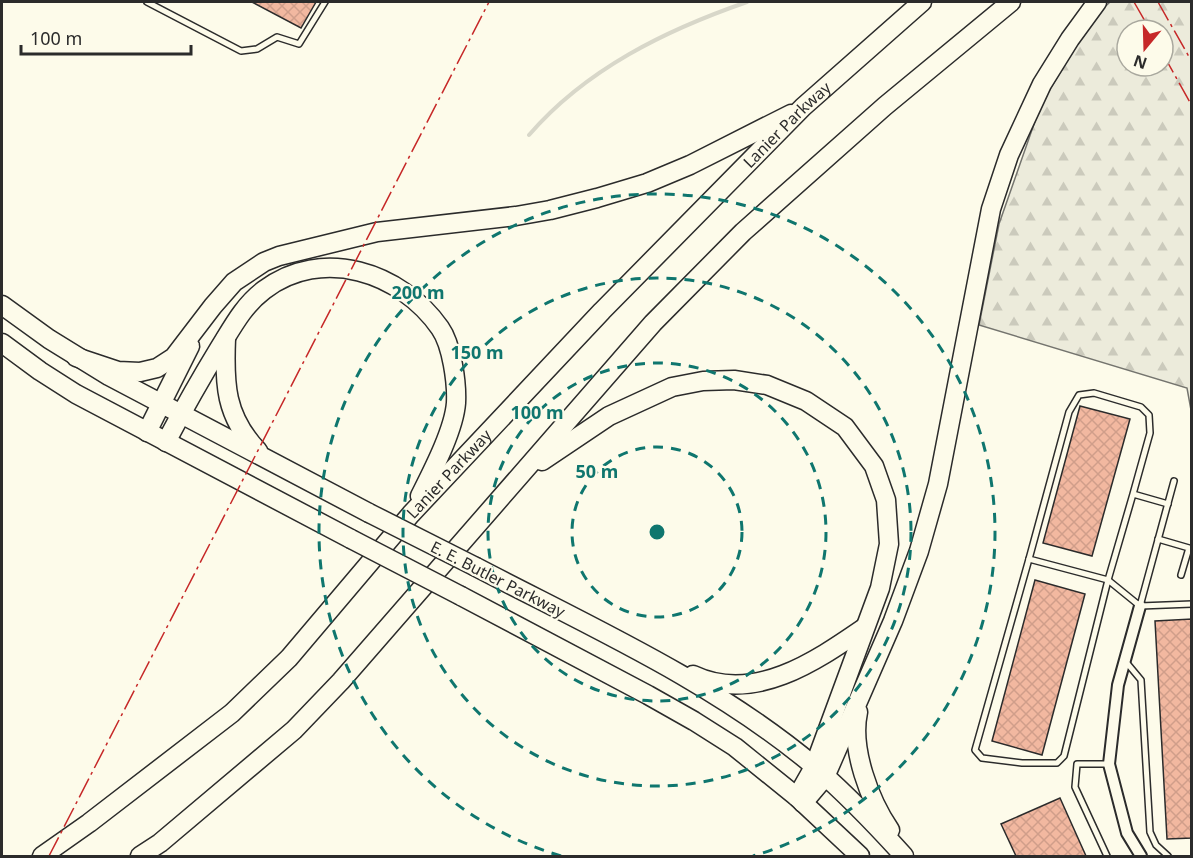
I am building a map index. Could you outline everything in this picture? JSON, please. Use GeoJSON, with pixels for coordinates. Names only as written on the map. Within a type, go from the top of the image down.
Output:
{"type":"FeatureCollection","features":[{"type":"Feature","properties":{"kind":"highway","name":"Lanier Parkway"},"geometry":{"type":"LineString","coordinates":[[42,856],[89,823],[232,713],[294,653],[411,514],[602,311],[803,108],[922,2]]}},
{"type":"Feature","properties":{"kind":"highway"},"geometry":{"type":"LineString","coordinates":[[140,856],[160,843],[294,730],[341,681],[653,322],[743,232],[885,106],[1011,2]]}},
{"type":"Feature","properties":{"kind":"highway"},"geometry":{"type":"LineString","coordinates":[[800,800],[820,772],[862,692],[893,621],[919,551],[938,484],[991,209],[1009,155],[1042,84],[1070,39],[1097,2]]}},
{"type":"Feature","properties":{"kind":"highway"},"geometry":{"type":"LineString","coordinates":[[76,357],[118,371],[140,372],[157,368],[174,357],[234,282],[264,262],[279,256],[377,232],[550,210],[617,192],[647,183],[690,165],[803,108]]}},
{"type":"Feature","properties":{"kind":"highway"},"geometry":{"type":"LineString","coordinates":[[166,442],[226,336],[243,310],[264,289],[280,279],[310,270],[349,269],[376,275],[401,288],[425,311],[441,329],[452,360],[456,404],[434,467],[411,514]]}},
{"type":"Feature","properties":{"kind":"highway","name":"E. E. Butler Parkway"},"geometry":{"type":"LineString","coordinates":[[2,305],[76,357],[268,461],[622,644],[724,702],[820,772],[906,856]]}},
{"type":"Feature","properties":{"kind":"highway"},"geometry":{"type":"LineString","coordinates":[[147,432],[202,320]]}},
{"type":"Feature","properties":{"kind":"highway"},"geometry":{"type":"LineString","coordinates":[[226,336],[225,374],[232,414],[243,432],[268,461]]}},
{"type":"Feature","properties":{"kind":"highway","name":"E. E. Butler Parkway"},"geometry":{"type":"LineString","coordinates":[[2,343],[76,394],[694,721],[735,747],[800,800],[860,856]]}},
{"type":"Feature","properties":{"kind":"highway"},"geometry":{"type":"LineString","coordinates":[[521,475],[609,416],[672,387],[703,381],[734,380],[767,386],[807,401],[845,428],[874,466],[886,500],[890,544],[880,588],[864,628],[820,772]]}},
{"type":"Feature","properties":{"kind":"highway"},"geometry":{"type":"LineString","coordinates":[[622,644],[704,681],[733,684],[760,683],[808,665],[864,628]]}},
{"type":"Feature","properties":{"kind":"highway"},"geometry":{"type":"LineString","coordinates":[[862,692],[857,719],[861,765],[880,816],[906,856]]}},
{"type":"Feature","properties":{"kind":"street"},"geometry":{"type":"LineString","coordinates":[[1140,606],[1118,685],[1109,764],[1127,833],[1141,856]]}},
{"type":"Feature","properties":{"kind":"lane"},"geometry":{"type":"LineString","coordinates":[[147,2],[241,51],[257,49],[277,37],[299,44],[325,2]]}},
{"type":"Feature","properties":{"kind":"lane"},"geometry":{"type":"LineString","coordinates":[[1094,393],[1142,407],[1149,415],[1150,434],[1133,494],[1108,580],[1064,756],[1057,763],[1022,763],[982,758],[975,750],[1070,412],[1079,395],[1094,393]]}},
{"type":"Feature","properties":{"kind":"lane"},"geometry":{"type":"LineString","coordinates":[[1140,606],[1174,481]]}},
{"type":"Feature","properties":{"kind":"lane"},"geometry":{"type":"LineString","coordinates":[[1133,494],[1168,504]]}},
{"type":"Feature","properties":{"kind":"lane"},"geometry":{"type":"LineString","coordinates":[[1158,539],[1189,548],[1181,575]]}},
{"type":"Feature","properties":{"kind":"lane"},"geometry":{"type":"LineString","coordinates":[[1029,559],[1108,580],[1140,606],[1191,604]]}},
{"type":"Feature","properties":{"kind":"lane"},"geometry":{"type":"LineString","coordinates":[[1124,661],[1141,680],[1150,832],[1156,845],[1168,856]]}},
{"type":"Feature","properties":{"kind":"lane"},"geometry":{"type":"LineString","coordinates":[[1064,756],[1077,764],[1109,764]]}},
{"type":"Feature","properties":{"kind":"lane"},"geometry":{"type":"LineString","coordinates":[[1077,764],[1076,787],[1107,856]]}},
{"type":"Feature","properties":{"kind":"green space"},"geometry":{"type":"Polygon","coordinates":[[[1110,2],[1191,2],[1191,410],[1187,388],[979,325],[999,224],[1041,104],[1093,18],[1110,2]]]}},
{"type":"Feature","properties":{"kind":"building"},"geometry":{"type":"Polygon","coordinates":[[[252,2],[316,2],[301,28],[252,2]]]}},
{"type":"Feature","properties":{"kind":"building"},"geometry":{"type":"Polygon","coordinates":[[[1080,406],[1130,419],[1092,556],[1043,543],[1080,406]]]}},
{"type":"Feature","properties":{"kind":"building"},"geometry":{"type":"Polygon","coordinates":[[[1035,580],[1085,594],[1042,755],[992,741],[1035,580]]]}},
{"type":"Feature","properties":{"kind":"building"},"geometry":{"type":"Polygon","coordinates":[[[1192,619],[1192,838],[1167,839],[1155,621],[1192,619]]]}},
{"type":"Feature","properties":{"kind":"building"},"geometry":{"type":"Polygon","coordinates":[[[1060,798],[1086,856],[1016,856],[1001,824],[1060,798]]]}},
{"type":"Feature","properties":{"kind":"waterway"},"geometry":{"type":"LineString","coordinates":[[529,135],[551,111],[576,90],[629,54],[687,25],[747,2]]}},
{"type":"Feature","properties":{"kind":"power"},"geometry":{"type":"LineString","coordinates":[[49,856],[489,2]]}},
{"type":"Feature","properties":{"kind":"power"},"geometry":{"type":"LineString","coordinates":[[1134,2],[1143,18]]}},
{"type":"Feature","properties":{"kind":"power"},"geometry":{"type":"LineString","coordinates":[[1158,2],[1192,62]]}},
{"type":"Feature","properties":{"kind":"power"},"geometry":{"type":"LineString","coordinates":[[1175,76],[1192,106]]}}]}
